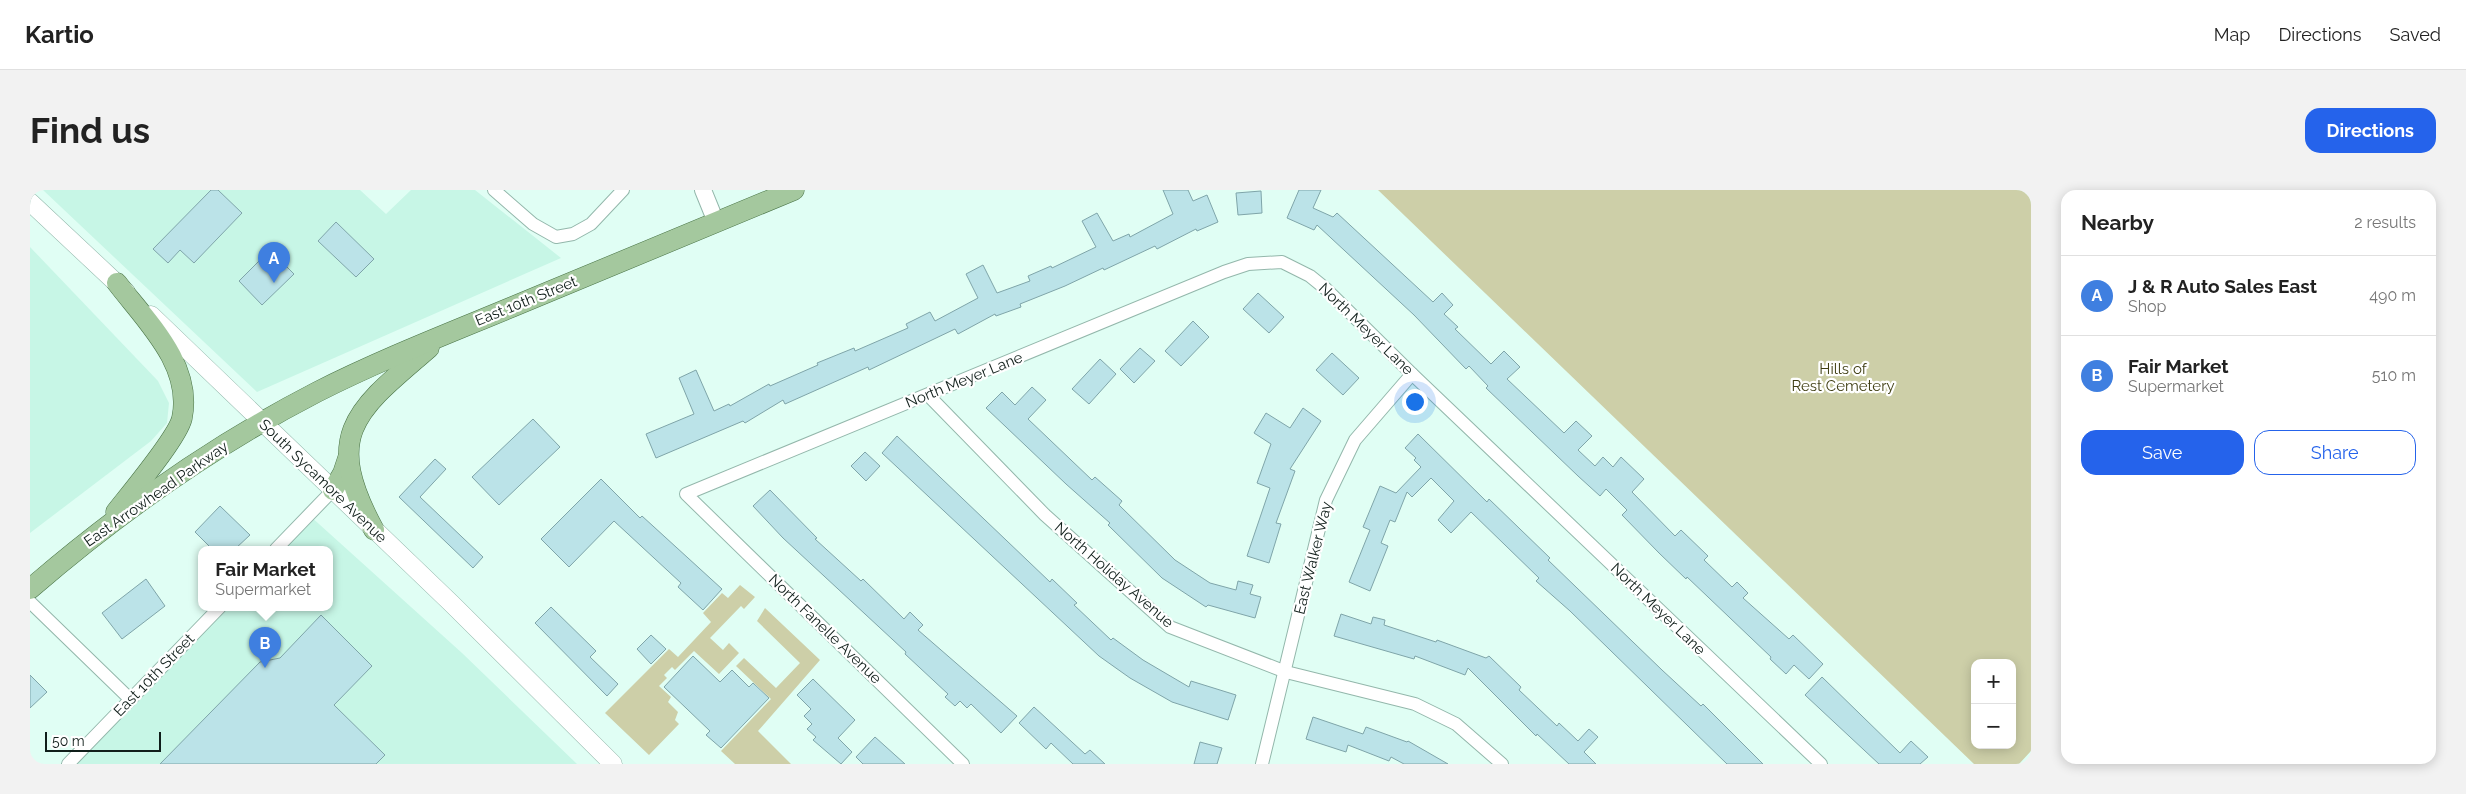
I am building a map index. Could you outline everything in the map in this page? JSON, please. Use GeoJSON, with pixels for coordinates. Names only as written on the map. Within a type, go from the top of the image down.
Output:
{"type":"FeatureCollection","features":[{"type":"Feature","properties":{"kind":"main road","name":"East 10th Street"},"geometry":{"type":"LineString","coordinates":[[262,423],[340,381],[446,334],[794,190]]}},
{"type":"Feature","properties":{"kind":"main road","name":"South Sycamore Avenue"},"geometry":{"type":"LineString","coordinates":[[30,202],[333,490],[613,764]]}},
{"type":"Feature","properties":{"kind":"main road"},"geometry":{"type":"LineString","coordinates":[[104,529],[165,447],[182,420],[183,390],[169,349],[116,282]]}},
{"type":"Feature","properties":{"kind":"main road"},"geometry":{"type":"LineString","coordinates":[[333,490],[341,478],[348,458],[352,434],[364,408],[388,383],[446,334]]}},
{"type":"Feature","properties":{"kind":"main road","name":"East Arrowhead Parkway"},"geometry":{"type":"LineString","coordinates":[[30,589],[104,529],[203,459],[262,423]]}},
{"type":"Feature","properties":{"kind":"main road"},"geometry":{"type":"LineString","coordinates":[[348,458],[356,492],[374,530]]}},
{"type":"Feature","properties":{"kind":"street"},"geometry":{"type":"LineString","coordinates":[[494,190],[533,224],[556,237],[573,234],[590,224],[623,190]]}},
{"type":"Feature","properties":{"kind":"street"},"geometry":{"type":"LineString","coordinates":[[703,190],[716,222]]}},
{"type":"Feature","properties":{"kind":"street","name":"North Meyer Lane"},"geometry":{"type":"LineString","coordinates":[[686,494],[1224,272],[1248,264],[1267,261],[1282,262],[1310,276],[1326,289],[1412,374],[1821,764]]}},
{"type":"Feature","properties":{"kind":"street","name":"East Walker Way"},"geometry":{"type":"LineString","coordinates":[[1262,764],[1286,672],[1326,500],[1337,474],[1356,440],[1412,374]]}},
{"type":"Feature","properties":{"kind":"street","name":"North Holiday Avenue"},"geometry":{"type":"LineString","coordinates":[[928,395],[985,456],[1045,515],[1170,627],[1286,672],[1415,704],[1456,724],[1502,764]]}},
{"type":"Feature","properties":{"kind":"street"},"geometry":{"type":"LineString","coordinates":[[279,546],[333,490]]}},
{"type":"Feature","properties":{"kind":"street","name":"North Fanelle Avenue"},"geometry":{"type":"LineString","coordinates":[[686,494],[963,764]]}},
{"type":"Feature","properties":{"kind":"street"},"geometry":{"type":"LineString","coordinates":[[30,602],[130,699]]}},
{"type":"Feature","properties":{"kind":"street","name":"East 10th Street"},"geometry":{"type":"LineString","coordinates":[[68,764],[216,611]]}},
{"type":"Feature","properties":{"kind":"shaded area"},"geometry":{"type":"Polygon","coordinates":[[[43,190],[360,190],[386,214],[411,190],[475,190],[561,258],[257,392],[43,190]]]}},
{"type":"Feature","properties":{"kind":"shaded area"},"geometry":{"type":"Polygon","coordinates":[[[30,247],[158,381],[169,403],[167,423],[151,441],[30,533],[30,247]]]}},
{"type":"Feature","properties":{"kind":"shaded area"},"geometry":{"type":"Polygon","coordinates":[[[309,515],[462,653],[577,764],[67,764],[216,611],[333,611],[333,546],[279,546],[309,515]]]}},
{"type":"Feature","properties":{"kind":"green space","name":"Hills of Rest Cemetery"},"geometry":{"type":"Polygon","coordinates":[[[1378,190],[2031,190],[2031,751],[2019,764],[1974,764],[1378,190]]]}},
{"type":"Feature","properties":{"kind":"green space"},"geometry":{"type":"Polygon","coordinates":[[[740,585],[755,597],[744,609],[741,606],[710,638],[723,650],[729,643],[739,653],[719,674],[694,651],[675,670],[672,667],[664,675],[667,678],[659,686],[671,697],[668,702],[678,712],[675,720],[679,724],[649,755],[605,713],[669,649],[678,657],[711,622],[703,613],[722,593],[728,598],[740,585]]]}},
{"type":"Feature","properties":{"kind":"green space"},"geometry":{"type":"Polygon","coordinates":[[[765,608],[820,660],[758,731],[791,764],[735,764],[721,751],[771,699],[736,666],[744,658],[776,688],[800,663],[757,621],[765,608]]]}},
{"type":"Feature","properties":{"kind":"building"},"geometry":{"type":"Polygon","coordinates":[[[211,190],[218,190],[242,213],[194,263],[180,250],[168,263],[153,249],[211,190]]]}},
{"type":"Feature","properties":{"kind":"building"},"geometry":{"type":"Polygon","coordinates":[[[1163,190],[1188,190],[1193,201],[1207,195],[1218,222],[1197,231],[1196,229],[1157,249],[1155,246],[1104,270],[1103,268],[1020,304],[1021,307],[996,316],[995,314],[958,334],[955,329],[869,370],[868,367],[785,404],[783,400],[745,423],[743,421],[656,458],[646,434],[694,414],[679,378],[696,370],[714,411],[729,404],[730,406],[769,384],[770,386],[818,365],[817,363],[854,348],[855,351],[908,328],[906,324],[930,312],[935,321],[978,298],[966,274],[983,265],[997,293],[1030,281],[1028,276],[1051,266],[1052,268],[1096,247],[1082,221],[1097,213],[1113,241],[1129,234],[1130,237],[1173,214],[1163,190]]]}},
{"type":"Feature","properties":{"kind":"building"},"geometry":{"type":"Polygon","coordinates":[[[1299,190],[1321,190],[1313,208],[1333,217],[1337,213],[1433,302],[1442,293],[1453,305],[1444,314],[1458,327],[1455,329],[1491,364],[1504,351],[1520,367],[1507,379],[1564,433],[1576,421],[1592,436],[1578,450],[1595,466],[1603,457],[1613,467],[1621,457],[1644,479],[1632,492],[1675,536],[1681,530],[1708,556],[1704,560],[1732,587],[1737,582],[1748,593],[1743,598],[1789,639],[1793,635],[1823,664],[1809,679],[1794,665],[1786,674],[1770,659],[1771,657],[1687,577],[1686,579],[1622,515],[1627,510],[1606,489],[1600,496],[1578,476],[1486,388],[1488,386],[1469,366],[1466,369],[1414,315],[1317,225],[1314,230],[1287,218],[1299,190]]]}},
{"type":"Feature","properties":{"kind":"building"},"geometry":{"type":"Polygon","coordinates":[[[1261,191],[1262,213],[1238,215],[1236,193],[1261,191]]]}},
{"type":"Feature","properties":{"kind":"building"},"geometry":{"type":"Polygon","coordinates":[[[336,222],[374,259],[356,277],[318,241],[336,222]]]}},
{"type":"Feature","properties":{"kind":"building"},"geometry":{"type":"Polygon","coordinates":[[[270,250],[294,274],[262,305],[239,281],[270,250]]]}},
{"type":"Feature","properties":{"kind":"building"},"geometry":{"type":"Polygon","coordinates":[[[1258,293],[1284,317],[1269,333],[1243,309],[1258,293]]]}},
{"type":"Feature","properties":{"kind":"building"},"geometry":{"type":"Polygon","coordinates":[[[1193,321],[1209,337],[1181,366],[1165,351],[1193,321]]]}},
{"type":"Feature","properties":{"kind":"building"},"geometry":{"type":"Polygon","coordinates":[[[1140,348],[1155,361],[1134,383],[1120,369],[1140,348]]]}},
{"type":"Feature","properties":{"kind":"building"},"geometry":{"type":"Polygon","coordinates":[[[1332,353],[1359,378],[1343,395],[1316,370],[1332,353]]]}},
{"type":"Feature","properties":{"kind":"building"},"geometry":{"type":"Polygon","coordinates":[[[1100,359],[1116,374],[1089,404],[1072,389],[1100,359]]]}},
{"type":"Feature","properties":{"kind":"building"},"geometry":{"type":"Polygon","coordinates":[[[1032,387],[1046,400],[1028,419],[1092,480],[1095,477],[1122,501],[1119,505],[1175,560],[1210,583],[1236,590],[1238,581],[1253,585],[1250,594],[1261,597],[1255,618],[1208,605],[1206,607],[1162,578],[1108,525],[1110,523],[986,408],[1002,392],[1015,405],[1032,387]]]}},
{"type":"Feature","properties":{"kind":"building"},"geometry":{"type":"Polygon","coordinates":[[[1303,408],[1321,421],[1290,469],[1295,471],[1276,523],[1281,524],[1269,563],[1247,556],[1270,488],[1257,483],[1271,444],[1254,433],[1266,413],[1290,428],[1303,408]]]}},
{"type":"Feature","properties":{"kind":"building"},"geometry":{"type":"Polygon","coordinates":[[[533,419],[560,447],[499,505],[472,477],[533,419]]]}},
{"type":"Feature","properties":{"kind":"building"},"geometry":{"type":"Polygon","coordinates":[[[1418,434],[1487,502],[1489,499],[1550,558],[1548,560],[1662,670],[1701,706],[1703,704],[1763,764],[1727,764],[1570,611],[1536,581],[1539,578],[1471,512],[1451,533],[1438,520],[1454,501],[1431,478],[1412,497],[1407,492],[1395,522],[1390,520],[1381,543],[1388,546],[1370,591],[1349,582],[1370,530],[1363,527],[1380,486],[1396,493],[1421,467],[1414,460],[1416,458],[1405,448],[1418,434]]]}},
{"type":"Feature","properties":{"kind":"building"},"geometry":{"type":"Polygon","coordinates":[[[897,436],[1050,582],[1052,579],[1077,603],[1074,605],[1111,640],[1113,638],[1143,660],[1189,687],[1191,681],[1236,695],[1228,720],[1172,702],[1130,678],[1099,656],[882,453],[897,436]]]}},
{"type":"Feature","properties":{"kind":"building"},"geometry":{"type":"Polygon","coordinates":[[[865,452],[880,466],[866,481],[851,466],[865,452]]]}},
{"type":"Feature","properties":{"kind":"building"},"geometry":{"type":"Polygon","coordinates":[[[435,459],[446,469],[420,497],[483,557],[473,568],[399,497],[435,459]]]}},
{"type":"Feature","properties":{"kind":"building"},"geometry":{"type":"Polygon","coordinates":[[[601,479],[640,518],[642,516],[722,589],[703,610],[678,587],[681,583],[614,521],[569,567],[541,539],[601,479]]]}},
{"type":"Feature","properties":{"kind":"building"},"geometry":{"type":"Polygon","coordinates":[[[770,490],[817,538],[815,539],[861,581],[863,579],[904,619],[910,612],[923,625],[918,630],[1017,716],[1001,733],[971,704],[967,708],[960,701],[955,706],[945,697],[948,694],[905,654],[906,652],[783,538],[753,506],[770,490]]]}},
{"type":"Feature","properties":{"kind":"building"},"geometry":{"type":"Polygon","coordinates":[[[220,506],[250,535],[238,546],[209,546],[195,532],[220,506]]]}},
{"type":"Feature","properties":{"kind":"building"},"geometry":{"type":"Polygon","coordinates":[[[146,579],[165,606],[122,639],[102,613],[146,579]]]}},
{"type":"Feature","properties":{"kind":"building"},"geometry":{"type":"Polygon","coordinates":[[[551,607],[596,651],[590,657],[618,684],[607,696],[535,623],[551,607]]]}},
{"type":"Feature","properties":{"kind":"building"},"geometry":{"type":"Polygon","coordinates":[[[1341,614],[1371,624],[1373,617],[1385,620],[1384,625],[1436,642],[1437,640],[1486,658],[1489,656],[1521,687],[1519,690],[1557,726],[1559,723],[1578,741],[1589,729],[1598,737],[1584,752],[1596,764],[1569,764],[1537,734],[1536,736],[1468,668],[1465,675],[1415,656],[1414,659],[1334,636],[1341,614]]]}},
{"type":"Feature","properties":{"kind":"building"},"geometry":{"type":"Polygon","coordinates":[[[321,615],[372,666],[334,705],[385,755],[376,764],[160,764],[260,662],[280,658],[321,615]]]}},
{"type":"Feature","properties":{"kind":"building"},"geometry":{"type":"Polygon","coordinates":[[[651,635],[666,649],[651,664],[637,649],[651,635]]]}},
{"type":"Feature","properties":{"kind":"building"},"geometry":{"type":"Polygon","coordinates":[[[693,656],[720,682],[732,670],[749,687],[753,683],[769,698],[721,748],[706,735],[710,731],[664,687],[693,656]]]}},
{"type":"Feature","properties":{"kind":"building"},"geometry":{"type":"Polygon","coordinates":[[[30,675],[47,692],[30,708],[30,675]]]}},
{"type":"Feature","properties":{"kind":"building"},"geometry":{"type":"Polygon","coordinates":[[[1822,677],[1900,753],[1911,741],[1928,757],[1920,764],[1879,764],[1805,695],[1822,677]]]}},
{"type":"Feature","properties":{"kind":"building"},"geometry":{"type":"Polygon","coordinates":[[[813,679],[855,720],[838,738],[852,752],[841,764],[813,740],[816,737],[807,729],[812,724],[804,716],[811,709],[797,695],[813,679]]]}},
{"type":"Feature","properties":{"kind":"building"},"geometry":{"type":"Polygon","coordinates":[[[1034,707],[1085,754],[1090,750],[1105,764],[1073,764],[1051,743],[1046,749],[1019,723],[1034,707]]]}},
{"type":"Feature","properties":{"kind":"building"},"geometry":{"type":"Polygon","coordinates":[[[1313,717],[1363,734],[1366,727],[1408,741],[1448,764],[1404,764],[1391,757],[1389,761],[1348,745],[1346,752],[1306,739],[1313,717]]]}},
{"type":"Feature","properties":{"kind":"building"},"geometry":{"type":"Polygon","coordinates":[[[875,737],[905,764],[863,764],[856,757],[875,737]]]}},
{"type":"Feature","properties":{"kind":"building"},"geometry":{"type":"Polygon","coordinates":[[[1200,742],[1222,748],[1217,764],[1194,764],[1200,742]]]}},
{"type":"Feature","properties":{"kind":"place","name":"J & R Auto Sales East"},"geometry":{"type":"Point","coordinates":[274,283]}},
{"type":"Feature","properties":{"kind":"place","name":"Fair Market"},"geometry":{"type":"Point","coordinates":[265,668]}}]}
